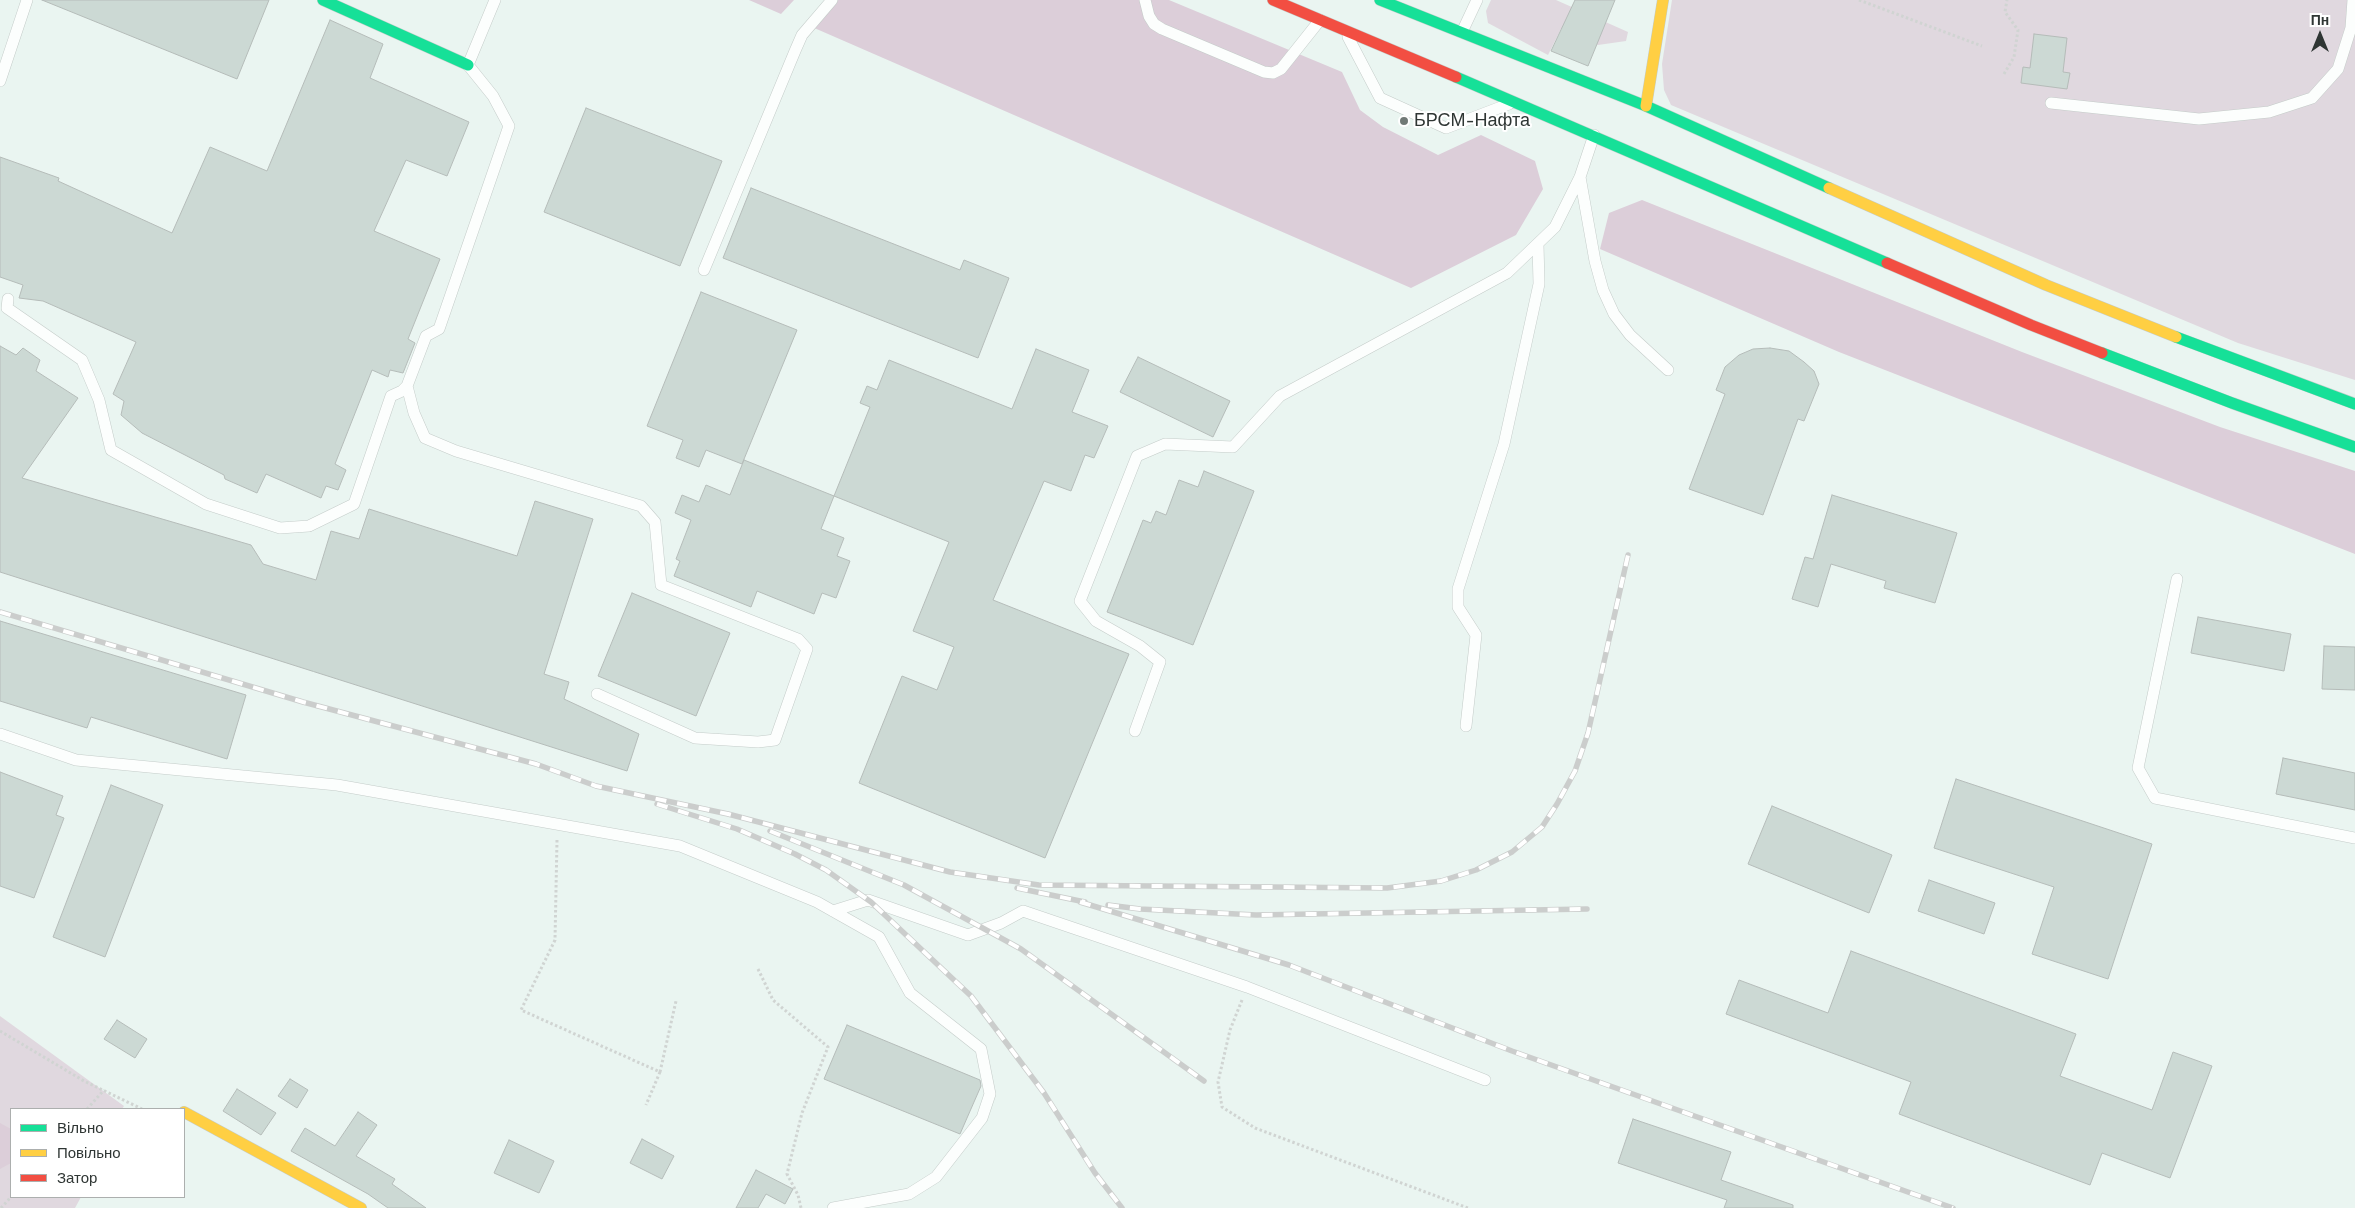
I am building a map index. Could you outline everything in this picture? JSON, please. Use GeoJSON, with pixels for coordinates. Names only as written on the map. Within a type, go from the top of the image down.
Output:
{"type":"FeatureCollection","features":[{"type":"Feature","properties":{"kind":"main road"},"geometry":{"type":"LineString","coordinates":[[323,0],[468,65]]}},
{"type":"Feature","properties":{"kind":"main road"},"geometry":{"type":"LineString","coordinates":[[1273,0],[1594,135],[2031,325],[2232,404],[2355,447]]}},
{"type":"Feature","properties":{"kind":"main road"},"geometry":{"type":"LineString","coordinates":[[1380,0],[1461,34],[1646,106],[2046,285],[2247,365],[2355,404]]}},
{"type":"Feature","properties":{"kind":"main road"},"geometry":{"type":"LineString","coordinates":[[1646,106],[1662,0]]}},
{"type":"Feature","properties":{"kind":"main road"},"geometry":{"type":"LineString","coordinates":[[185,1113],[360,1208]]}},
{"type":"Feature","properties":{"kind":"lane"},"geometry":{"type":"LineString","coordinates":[[0,81],[28,0]]}},
{"type":"Feature","properties":{"kind":"lane"},"geometry":{"type":"LineString","coordinates":[[494,0],[468,65],[493,96],[509,126],[439,329],[426,336],[407,386],[414,413],[425,438],[456,451],[641,506],[655,522],[661,585],[798,639],[807,649],[776,740],[758,742],[695,738],[597,694]]}},
{"type":"Feature","properties":{"kind":"lane"},"geometry":{"type":"LineString","coordinates":[[704,270],[798,43],[811,23],[832,0]]}},
{"type":"Feature","properties":{"kind":"lane"},"geometry":{"type":"LineString","coordinates":[[1145,0],[1149,16],[1154,24],[1162,30],[1264,72],[1272,73],[1281,69],[1320,20]]}},
{"type":"Feature","properties":{"kind":"lane"},"geometry":{"type":"LineString","coordinates":[[1461,34],[1477,0]]}},
{"type":"Feature","properties":{"kind":"lane"},"geometry":{"type":"LineString","coordinates":[[2051,103],[2198,119],[2278,110],[2312,98],[2338,69],[2351,28],[2354,0]]}},
{"type":"Feature","properties":{"kind":"lane"},"geometry":{"type":"LineString","coordinates":[[1345,31],[1380,98],[1446,128],[1515,102]]}},
{"type":"Feature","properties":{"kind":"lane"},"geometry":{"type":"LineString","coordinates":[[1135,731],[1160,662],[1140,646],[1096,621],[1080,601],[1137,456],[1165,444],[1233,447],[1280,396],[1507,273],[1555,227],[1580,178],[1594,135]]}},
{"type":"Feature","properties":{"kind":"lane"},"geometry":{"type":"LineString","coordinates":[[1580,178],[1595,262],[1614,314],[1630,335],[1668,370]]}},
{"type":"Feature","properties":{"kind":"lane"},"geometry":{"type":"LineString","coordinates":[[1466,726],[1476,635],[1458,607],[1458,589],[1504,444],[1539,284],[1538,244]]}},
{"type":"Feature","properties":{"kind":"lane"},"geometry":{"type":"LineString","coordinates":[[8,298],[7,308],[82,360],[99,400],[111,450],[206,504],[280,528],[309,526],[354,504],[391,396],[407,386]]}},
{"type":"Feature","properties":{"kind":"lane"},"geometry":{"type":"LineString","coordinates":[[2177,579],[2138,768],[2155,798],[2355,838]]}},
{"type":"Feature","properties":{"kind":"lane"},"geometry":{"type":"LineString","coordinates":[[0,734],[76,760],[337,785],[680,846],[817,902],[879,937],[910,993],[981,1049],[990,1094],[982,1118],[936,1177],[909,1194],[833,1208]]}},
{"type":"Feature","properties":{"kind":"lane"},"geometry":{"type":"LineString","coordinates":[[833,911],[868,900],[968,935],[1001,923],[1023,911],[1247,987],[1485,1080]]}},
{"type":"Feature","properties":{"kind":"path"},"geometry":{"type":"LineString","coordinates":[[1860,0],[1982,46]]}},
{"type":"Feature","properties":{"kind":"path"},"geometry":{"type":"LineString","coordinates":[[2004,74],[2014,57],[2018,30],[2004,12],[2007,0]]}},
{"type":"Feature","properties":{"kind":"path"},"geometry":{"type":"LineString","coordinates":[[557,824],[555,940],[521,1010],[660,1072]]}},
{"type":"Feature","properties":{"kind":"path"},"geometry":{"type":"LineString","coordinates":[[758,969],[773,1000],[828,1047],[802,1113],[787,1174],[798,1195],[801,1208]]}},
{"type":"Feature","properties":{"kind":"path"},"geometry":{"type":"LineString","coordinates":[[1247,987],[1230,1030],[1218,1082],[1222,1107],[1255,1128],[1468,1208]]}},
{"type":"Feature","properties":{"kind":"path"},"geometry":{"type":"LineString","coordinates":[[646,1105],[660,1072],[676,1001]]}},
{"type":"Feature","properties":{"kind":"path"},"geometry":{"type":"LineString","coordinates":[[0,1031],[104,1090],[140,1108]]}},
{"type":"Feature","properties":{"kind":"path"},"geometry":{"type":"LineString","coordinates":[[88,1108],[104,1090]]}},
{"type":"Feature","properties":{"kind":"path"},"geometry":{"type":"LineString","coordinates":[[2,1208],[10,1198]]}},
{"type":"Feature","properties":{"kind":"shaded area"},"geometry":{"type":"Polygon","coordinates":[[[749,0],[794,0],[781,14],[749,0]]]}},
{"type":"Feature","properties":{"kind":"shaded area"},"geometry":{"type":"Polygon","coordinates":[[[837,0],[1169,0],[1342,72],[1360,110],[1383,127],[1438,155],[1481,135],[1535,161],[1543,189],[1516,235],[1411,288],[812,27],[837,0]]]}},
{"type":"Feature","properties":{"kind":"shaded area"},"geometry":{"type":"Polygon","coordinates":[[[1491,0],[1556,0],[1628,32],[1626,41],[1598,45],[1561,29],[1548,55],[1488,23],[1486,11],[1491,0]]]}},
{"type":"Feature","properties":{"kind":"shaded area"},"geometry":{"type":"Polygon","coordinates":[[[1672,0],[2355,0],[2355,380],[2238,343],[1671,105],[1664,90],[1662,64],[1672,0]]]}},
{"type":"Feature","properties":{"kind":"shaded area"},"geometry":{"type":"Polygon","coordinates":[[[1642,200],[2022,352],[2220,427],[2355,471],[2355,554],[1839,352],[1600,249],[1609,213],[1642,200]]]}},
{"type":"Feature","properties":{"kind":"shaded area"},"geometry":{"type":"Polygon","coordinates":[[[0,1016],[124,1106],[123,1108],[10,1108],[10,1198],[80,1198],[75,1208],[0,1208],[0,1016]]]}},
{"type":"Feature","properties":{"kind":"shaded area"},"geometry":{"type":"Polygon","coordinates":[[[0,1123],[10,1128],[10,1164],[0,1169],[0,1123]]]}},
{"type":"Feature","properties":{"kind":"building"},"geometry":{"type":"Polygon","coordinates":[[[42,0],[269,0],[237,79],[42,0]]]}},
{"type":"Feature","properties":{"kind":"building"},"geometry":{"type":"Polygon","coordinates":[[[1575,0],[1615,0],[1588,66],[1551,51],[1575,0]]]}},
{"type":"Feature","properties":{"kind":"building"},"geometry":{"type":"Polygon","coordinates":[[[330,20],[383,44],[370,78],[469,122],[447,176],[406,160],[374,231],[440,259],[408,339],[415,343],[403,373],[390,370],[388,377],[372,370],[335,464],[346,470],[338,490],[326,486],[321,498],[266,474],[257,493],[225,479],[224,475],[142,433],[121,415],[124,401],[113,394],[136,342],[43,301],[19,298],[23,285],[0,277],[0,157],[59,178],[58,181],[172,233],[210,147],[267,171],[330,20]]]}},
{"type":"Feature","properties":{"kind":"building"},"geometry":{"type":"Polygon","coordinates":[[[2034,34],[2067,38],[2063,72],[2070,73],[2067,89],[2021,83],[2023,67],[2030,68],[2034,34]]]}},
{"type":"Feature","properties":{"kind":"building"},"geometry":{"type":"Polygon","coordinates":[[[586,108],[722,161],[680,266],[544,212],[586,108]]]}},
{"type":"Feature","properties":{"kind":"building"},"geometry":{"type":"Polygon","coordinates":[[[751,188],[960,270],[964,260],[1009,278],[978,358],[723,258],[751,188]]]}},
{"type":"Feature","properties":{"kind":"building"},"geometry":{"type":"Polygon","coordinates":[[[701,292],[797,330],[742,464],[706,450],[699,467],[676,458],[683,440],[647,426],[701,292]]]}},
{"type":"Feature","properties":{"kind":"building"},"geometry":{"type":"Polygon","coordinates":[[[0,346],[16,355],[23,348],[40,360],[36,371],[78,398],[22,478],[251,545],[263,564],[316,580],[331,531],[359,539],[369,509],[517,556],[535,501],[593,519],[544,674],[569,682],[564,699],[639,734],[627,771],[0,572],[0,346]]]}},
{"type":"Feature","properties":{"kind":"building"},"geometry":{"type":"Polygon","coordinates":[[[1770,348],[1789,351],[1804,362],[1814,371],[1819,384],[1804,421],[1798,419],[1763,515],[1689,489],[1725,394],[1716,390],[1725,367],[1739,355],[1753,349],[1770,348]]]}},
{"type":"Feature","properties":{"kind":"building"},"geometry":{"type":"Polygon","coordinates":[[[1036,349],[1089,370],[1072,412],[1108,426],[1094,458],[1085,455],[1071,491],[1044,481],[993,600],[1129,654],[1045,858],[859,783],[902,676],[937,690],[954,647],[913,631],[949,542],[834,496],[870,407],[860,403],[867,386],[877,390],[889,360],[1012,409],[1036,349]]]}},
{"type":"Feature","properties":{"kind":"building"},"geometry":{"type":"Polygon","coordinates":[[[1138,357],[1230,401],[1213,437],[1120,392],[1138,357]]]}},
{"type":"Feature","properties":{"kind":"building"},"geometry":{"type":"Polygon","coordinates":[[[744,460],[834,496],[821,529],[844,538],[837,556],[850,561],[836,598],[822,593],[814,614],[757,591],[751,607],[674,576],[680,561],[676,559],[691,520],[675,513],[682,495],[699,502],[706,485],[730,495],[744,460]]]}},
{"type":"Feature","properties":{"kind":"building"},"geometry":{"type":"Polygon","coordinates":[[[1204,471],[1254,491],[1193,645],[1107,612],[1143,520],[1151,523],[1156,511],[1166,515],[1179,480],[1198,487],[1204,471]]]}},
{"type":"Feature","properties":{"kind":"building"},"geometry":{"type":"Polygon","coordinates":[[[1832,495],[1957,533],[1935,603],[1884,588],[1886,581],[1831,564],[1818,607],[1792,599],[1805,557],[1813,559],[1832,495]]]}},
{"type":"Feature","properties":{"kind":"building"},"geometry":{"type":"Polygon","coordinates":[[[632,593],[730,633],[696,716],[598,676],[632,593]]]}},
{"type":"Feature","properties":{"kind":"building"},"geometry":{"type":"Polygon","coordinates":[[[2198,617],[2291,634],[2284,671],[2191,653],[2198,617]]]}},
{"type":"Feature","properties":{"kind":"building"},"geometry":{"type":"Polygon","coordinates":[[[0,621],[246,695],[227,759],[91,717],[87,728],[0,701],[0,621]]]}},
{"type":"Feature","properties":{"kind":"building"},"geometry":{"type":"Polygon","coordinates":[[[2324,646],[2355,647],[2355,690],[2322,689],[2324,646]]]}},
{"type":"Feature","properties":{"kind":"building"},"geometry":{"type":"Polygon","coordinates":[[[2283,758],[2355,773],[2355,810],[2276,794],[2283,758]]]}},
{"type":"Feature","properties":{"kind":"building"},"geometry":{"type":"Polygon","coordinates":[[[0,772],[63,796],[56,815],[64,818],[34,898],[0,886],[0,772]]]}},
{"type":"Feature","properties":{"kind":"building"},"geometry":{"type":"Polygon","coordinates":[[[1956,779],[2152,844],[2108,979],[2032,954],[2054,887],[1934,848],[1956,779]]]}},
{"type":"Feature","properties":{"kind":"building"},"geometry":{"type":"Polygon","coordinates":[[[111,785],[163,805],[105,957],[53,937],[111,785]]]}},
{"type":"Feature","properties":{"kind":"building"},"geometry":{"type":"Polygon","coordinates":[[[1772,806],[1892,855],[1869,913],[1748,864],[1772,806]]]}},
{"type":"Feature","properties":{"kind":"building"},"geometry":{"type":"Polygon","coordinates":[[[1929,880],[1995,903],[1984,934],[1918,911],[1929,880]]]}},
{"type":"Feature","properties":{"kind":"building"},"geometry":{"type":"Polygon","coordinates":[[[1851,951],[2076,1034],[2060,1076],[2152,1110],[2173,1052],[2212,1066],[2170,1178],[2102,1153],[2090,1185],[1899,1114],[1911,1082],[1726,1014],[1739,980],[1828,1013],[1851,951]]]}},
{"type":"Feature","properties":{"kind":"building"},"geometry":{"type":"Polygon","coordinates":[[[117,1020],[147,1039],[135,1058],[104,1039],[117,1020]]]}},
{"type":"Feature","properties":{"kind":"building"},"geometry":{"type":"Polygon","coordinates":[[[847,1025],[980,1080],[981,1086],[960,1134],[824,1079],[847,1025]]]}},
{"type":"Feature","properties":{"kind":"building"},"geometry":{"type":"Polygon","coordinates":[[[290,1079],[308,1090],[297,1108],[278,1096],[290,1079]]]}},
{"type":"Feature","properties":{"kind":"building"},"geometry":{"type":"Polygon","coordinates":[[[237,1089],[276,1113],[261,1135],[223,1111],[237,1089]]]}},
{"type":"Feature","properties":{"kind":"building"},"geometry":{"type":"Polygon","coordinates":[[[358,1112],[377,1125],[356,1156],[395,1179],[392,1184],[426,1208],[388,1208],[368,1194],[291,1151],[305,1128],[335,1146],[358,1112]]]}},
{"type":"Feature","properties":{"kind":"building"},"geometry":{"type":"Polygon","coordinates":[[[1633,1119],[1731,1152],[1721,1180],[1793,1205],[1793,1208],[1724,1208],[1727,1200],[1618,1163],[1633,1119]]]}},
{"type":"Feature","properties":{"kind":"building"},"geometry":{"type":"Polygon","coordinates":[[[642,1139],[674,1156],[662,1179],[630,1163],[642,1139]]]}},
{"type":"Feature","properties":{"kind":"building"},"geometry":{"type":"Polygon","coordinates":[[[509,1140],[554,1161],[539,1193],[494,1173],[509,1140]]]}},
{"type":"Feature","properties":{"kind":"building"},"geometry":{"type":"Polygon","coordinates":[[[756,1170],[793,1189],[785,1204],[766,1194],[758,1208],[736,1208],[756,1170]]]}},
{"type":"Feature","properties":{"kind":"railway"},"geometry":{"type":"LineString","coordinates":[[0,612],[303,702],[536,764],[596,786],[728,814],[950,872],[1039,885],[1387,888],[1441,881],[1476,870],[1512,852],[1542,827],[1575,771],[1588,733],[1628,555]]}},
{"type":"Feature","properties":{"kind":"railway"},"geometry":{"type":"LineString","coordinates":[[657,804],[737,829],[795,854],[826,870],[871,902],[971,996],[1044,1093],[1095,1173],[1122,1208]]}},
{"type":"Feature","properties":{"kind":"railway"},"geometry":{"type":"LineString","coordinates":[[770,831],[904,885],[1021,949],[1204,1081]]}},
{"type":"Feature","properties":{"kind":"railway"},"geometry":{"type":"LineString","coordinates":[[1017,888],[1085,902]]}},
{"type":"Feature","properties":{"kind":"railway"},"geometry":{"type":"LineString","coordinates":[[1080,902],[1289,965],[1512,1051],[1953,1208]]}},
{"type":"Feature","properties":{"kind":"railway"},"geometry":{"type":"LineString","coordinates":[[1108,905],[1140,909],[1256,915],[1587,909]]}},
{"type":"Feature","properties":{"kind":"traffic: fast"},"geometry":{"type":"LineString","coordinates":[[323,0],[468,65]]}},
{"type":"Feature","properties":{"kind":"traffic: fast"},"geometry":{"type":"LineString","coordinates":[[1380,0],[1646,106],[1829,188]]}},
{"type":"Feature","properties":{"kind":"traffic: fast"},"geometry":{"type":"LineString","coordinates":[[1456,77],[1887,263]]}},
{"type":"Feature","properties":{"kind":"traffic: fast"},"geometry":{"type":"LineString","coordinates":[[2176,337],[2355,404]]}},
{"type":"Feature","properties":{"kind":"traffic: fast"},"geometry":{"type":"LineString","coordinates":[[2102,353],[2232,403],[2355,447]]}},
{"type":"Feature","properties":{"kind":"traffic: slow"},"geometry":{"type":"LineString","coordinates":[[1646,106],[1663,0]]}},
{"type":"Feature","properties":{"kind":"traffic: slow"},"geometry":{"type":"LineString","coordinates":[[1829,188],[2046,285],[2176,337]]}},
{"type":"Feature","properties":{"kind":"traffic: slow"},"geometry":{"type":"LineString","coordinates":[[185,1113],[361,1208]]}},
{"type":"Feature","properties":{"kind":"traffic: jam"},"geometry":{"type":"LineString","coordinates":[[1273,0],[1456,77]]}},
{"type":"Feature","properties":{"kind":"traffic: jam"},"geometry":{"type":"LineString","coordinates":[[1887,263],[2031,325],[2102,353]]}},
{"type":"Feature","properties":{"kind":"place","name":"БРСМ-Нафта"},"geometry":{"type":"Point","coordinates":[1404,121]}}]}
